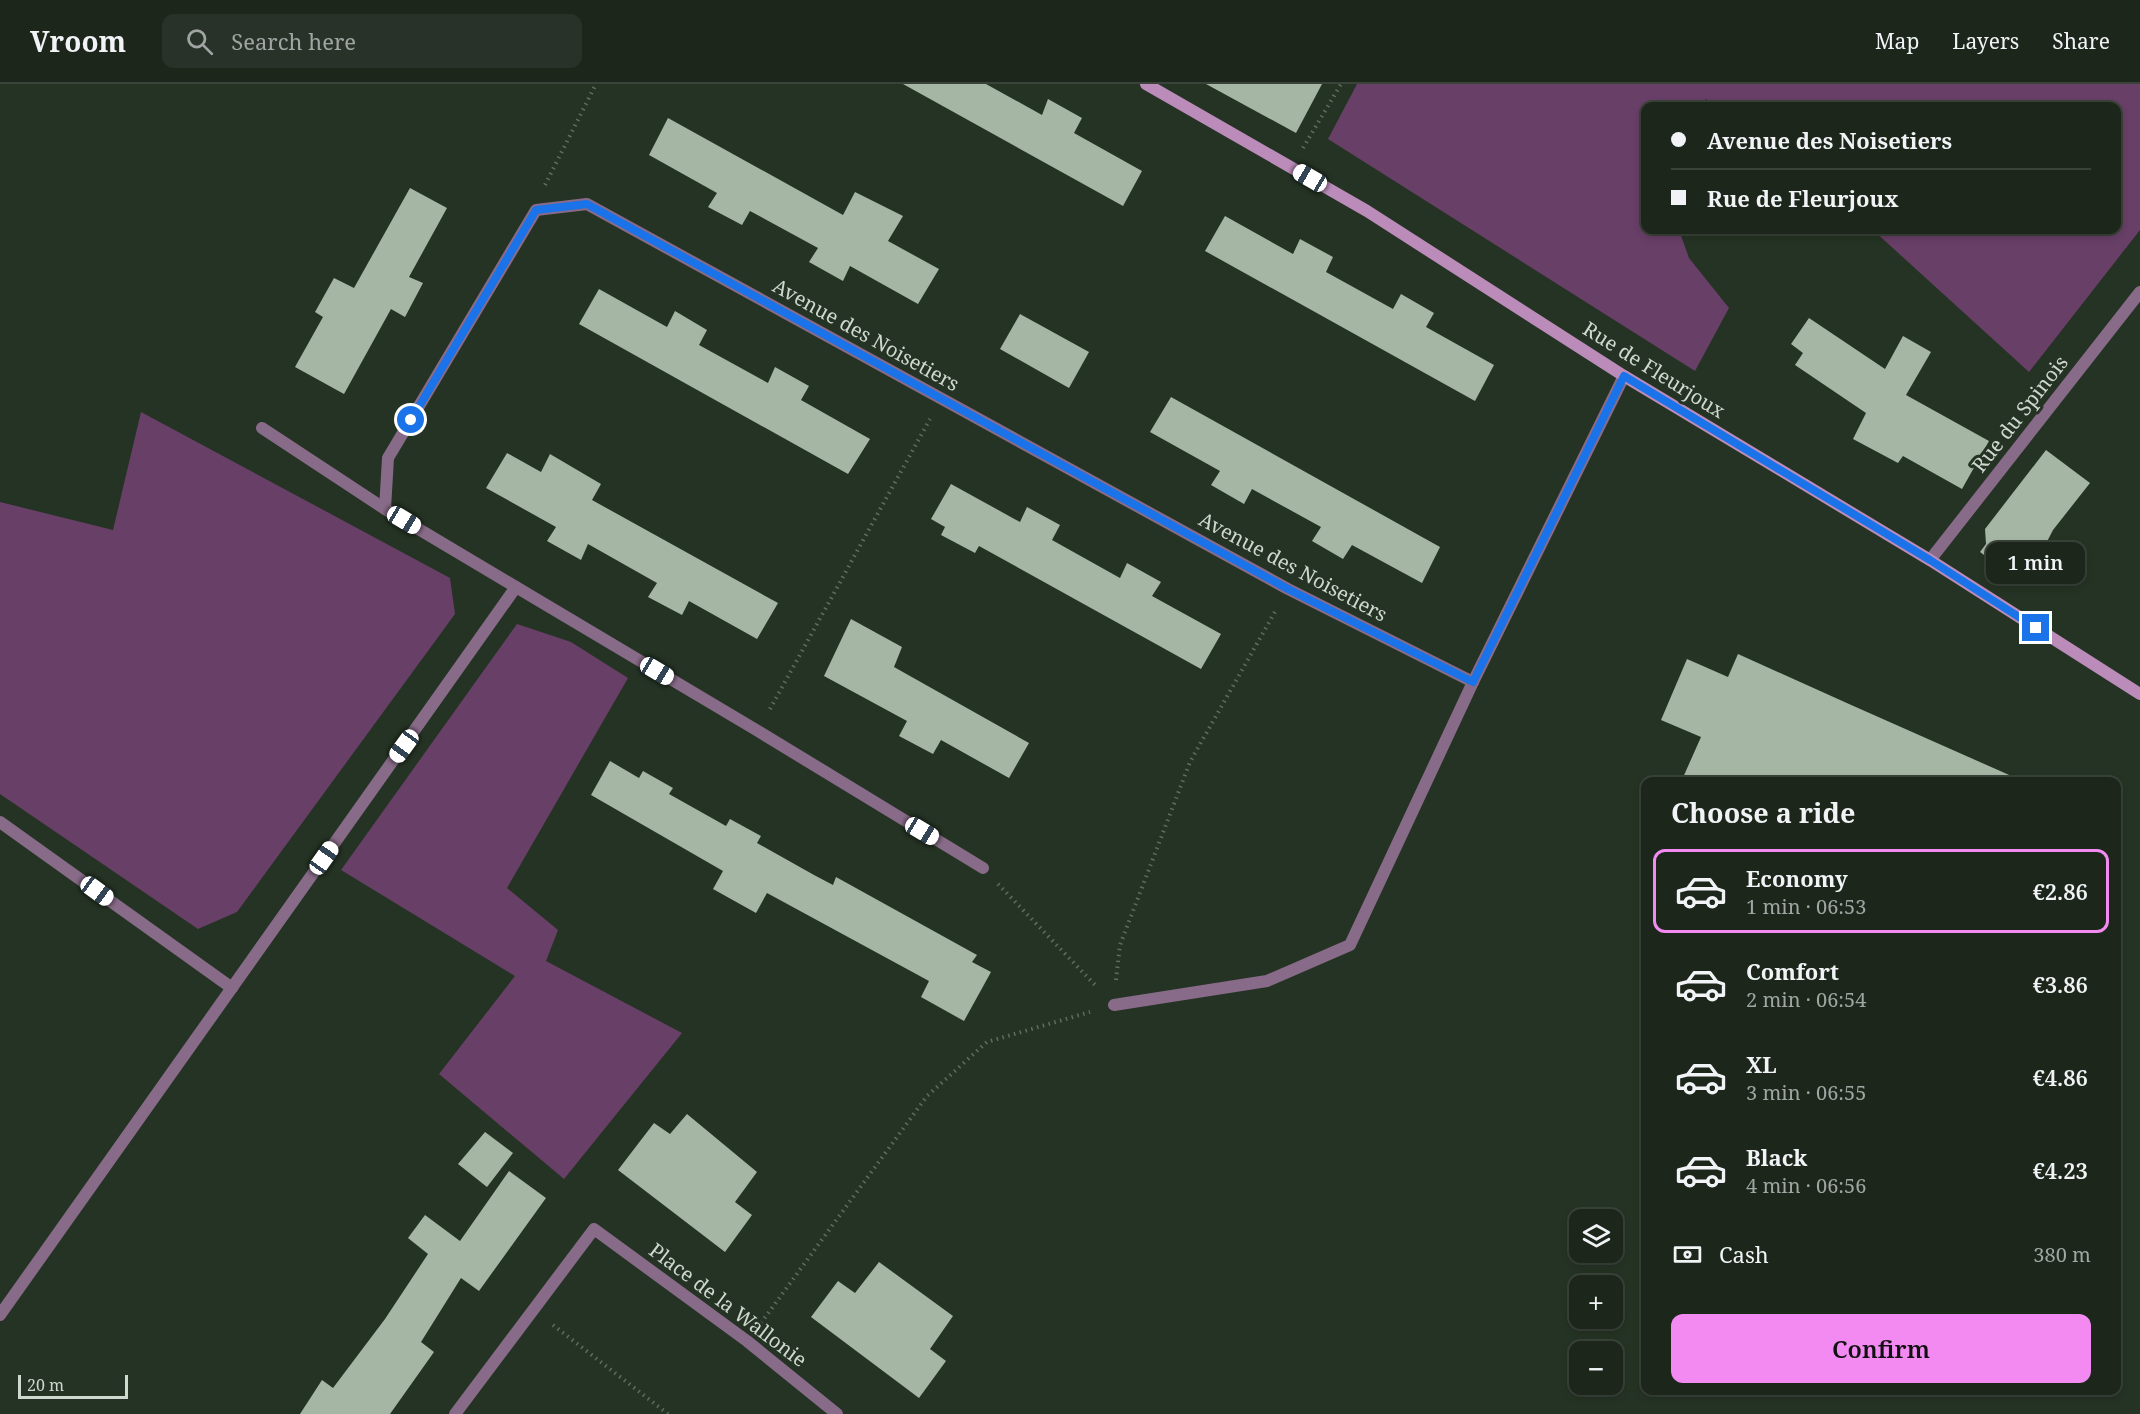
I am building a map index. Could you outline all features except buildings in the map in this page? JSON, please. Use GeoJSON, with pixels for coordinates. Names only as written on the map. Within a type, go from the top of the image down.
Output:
{"type":"FeatureCollection","features":[{"type":"Feature","properties":{"kind":"street","name":"Rue de Fleurjoux"},"geometry":{"type":"LineString","coordinates":[[1146,84],[1367,211],[1624,376],[1930,560],[2140,694]]}},
{"type":"Feature","properties":{"kind":"street","name":"Avenue des Noisetiers"},"geometry":{"type":"LineString","coordinates":[[536,210],[587,204],[1288,589],[1473,682]]}},
{"type":"Feature","properties":{"kind":"street"},"geometry":{"type":"LineString","coordinates":[[385,509],[388,458],[536,210]]}},
{"type":"Feature","properties":{"kind":"street","name":"Rue du Spinois"},"geometry":{"type":"LineString","coordinates":[[1930,560],[2140,292]]}},
{"type":"Feature","properties":{"kind":"street"},"geometry":{"type":"LineString","coordinates":[[1114,1005],[1267,981],[1350,945],[1473,682],[1624,376]]}},
{"type":"Feature","properties":{"kind":"street"},"geometry":{"type":"LineString","coordinates":[[262,428],[385,509],[983,868]]}},
{"type":"Feature","properties":{"kind":"street"},"geometry":{"type":"LineString","coordinates":[[0,1315],[516,587]]}},
{"type":"Feature","properties":{"kind":"street"},"geometry":{"type":"LineString","coordinates":[[0,822],[232,988]]}},
{"type":"Feature","properties":{"kind":"street","name":"Place de la Wallonie"},"geometry":{"type":"LineString","coordinates":[[533,1310],[594,1229],[747,1341],[837,1414]]}},
{"type":"Feature","properties":{"kind":"street"},"geometry":{"type":"LineString","coordinates":[[455,1414],[533,1310]]}},
{"type":"Feature","properties":{"kind":"path"},"geometry":{"type":"LineString","coordinates":[[536,210],[548,176],[596,84]]}},
{"type":"Feature","properties":{"kind":"path"},"geometry":{"type":"LineString","coordinates":[[1291,167],[1341,84]]}},
{"type":"Feature","properties":{"kind":"path"},"geometry":{"type":"LineString","coordinates":[[758,731],[941,398]]}},
{"type":"Feature","properties":{"kind":"path"},"geometry":{"type":"LineString","coordinates":[[1114,1005],[1120,945],[1190,762],[1288,589]]}},
{"type":"Feature","properties":{"kind":"path"},"geometry":{"type":"LineString","coordinates":[[983,868],[1114,1005]]}},
{"type":"Feature","properties":{"kind":"path"},"geometry":{"type":"LineString","coordinates":[[747,1341],[927,1096],[987,1042],[1114,1005]]}},
{"type":"Feature","properties":{"kind":"path"},"geometry":{"type":"LineString","coordinates":[[533,1310],[668,1414]]}},
{"type":"Feature","properties":{"kind":"shaded area"},"geometry":{"type":"Polygon","coordinates":[[[1357,84],[2140,84],[2140,230],[2029,372],[1877,234],[2121,234],[2121,102],[1710,102],[1706,99],[1703,102],[1641,102],[1641,234],[1680,234],[1689,258],[1729,308],[1695,371],[1328,139],[1357,84]]]}},
{"type":"Feature","properties":{"kind":"shaded area"},"geometry":{"type":"Polygon","coordinates":[[[141,412],[450,578],[455,614],[237,912],[198,929],[0,794],[0,502],[113,530],[141,412]]]}},
{"type":"Feature","properties":{"kind":"shaded area"},"geometry":{"type":"Polygon","coordinates":[[[517,624],[571,642],[628,678],[507,888],[558,930],[546,961],[682,1033],[564,1179],[439,1074],[515,976],[341,870],[517,624]]]}},
{"type":"Feature","properties":{"kind":"route"},"geometry":{"type":"LineString","coordinates":[[411,420],[536,210],[587,204],[1288,589],[1473,682],[1624,376],[1930,560],[2036,628]]}}]}
